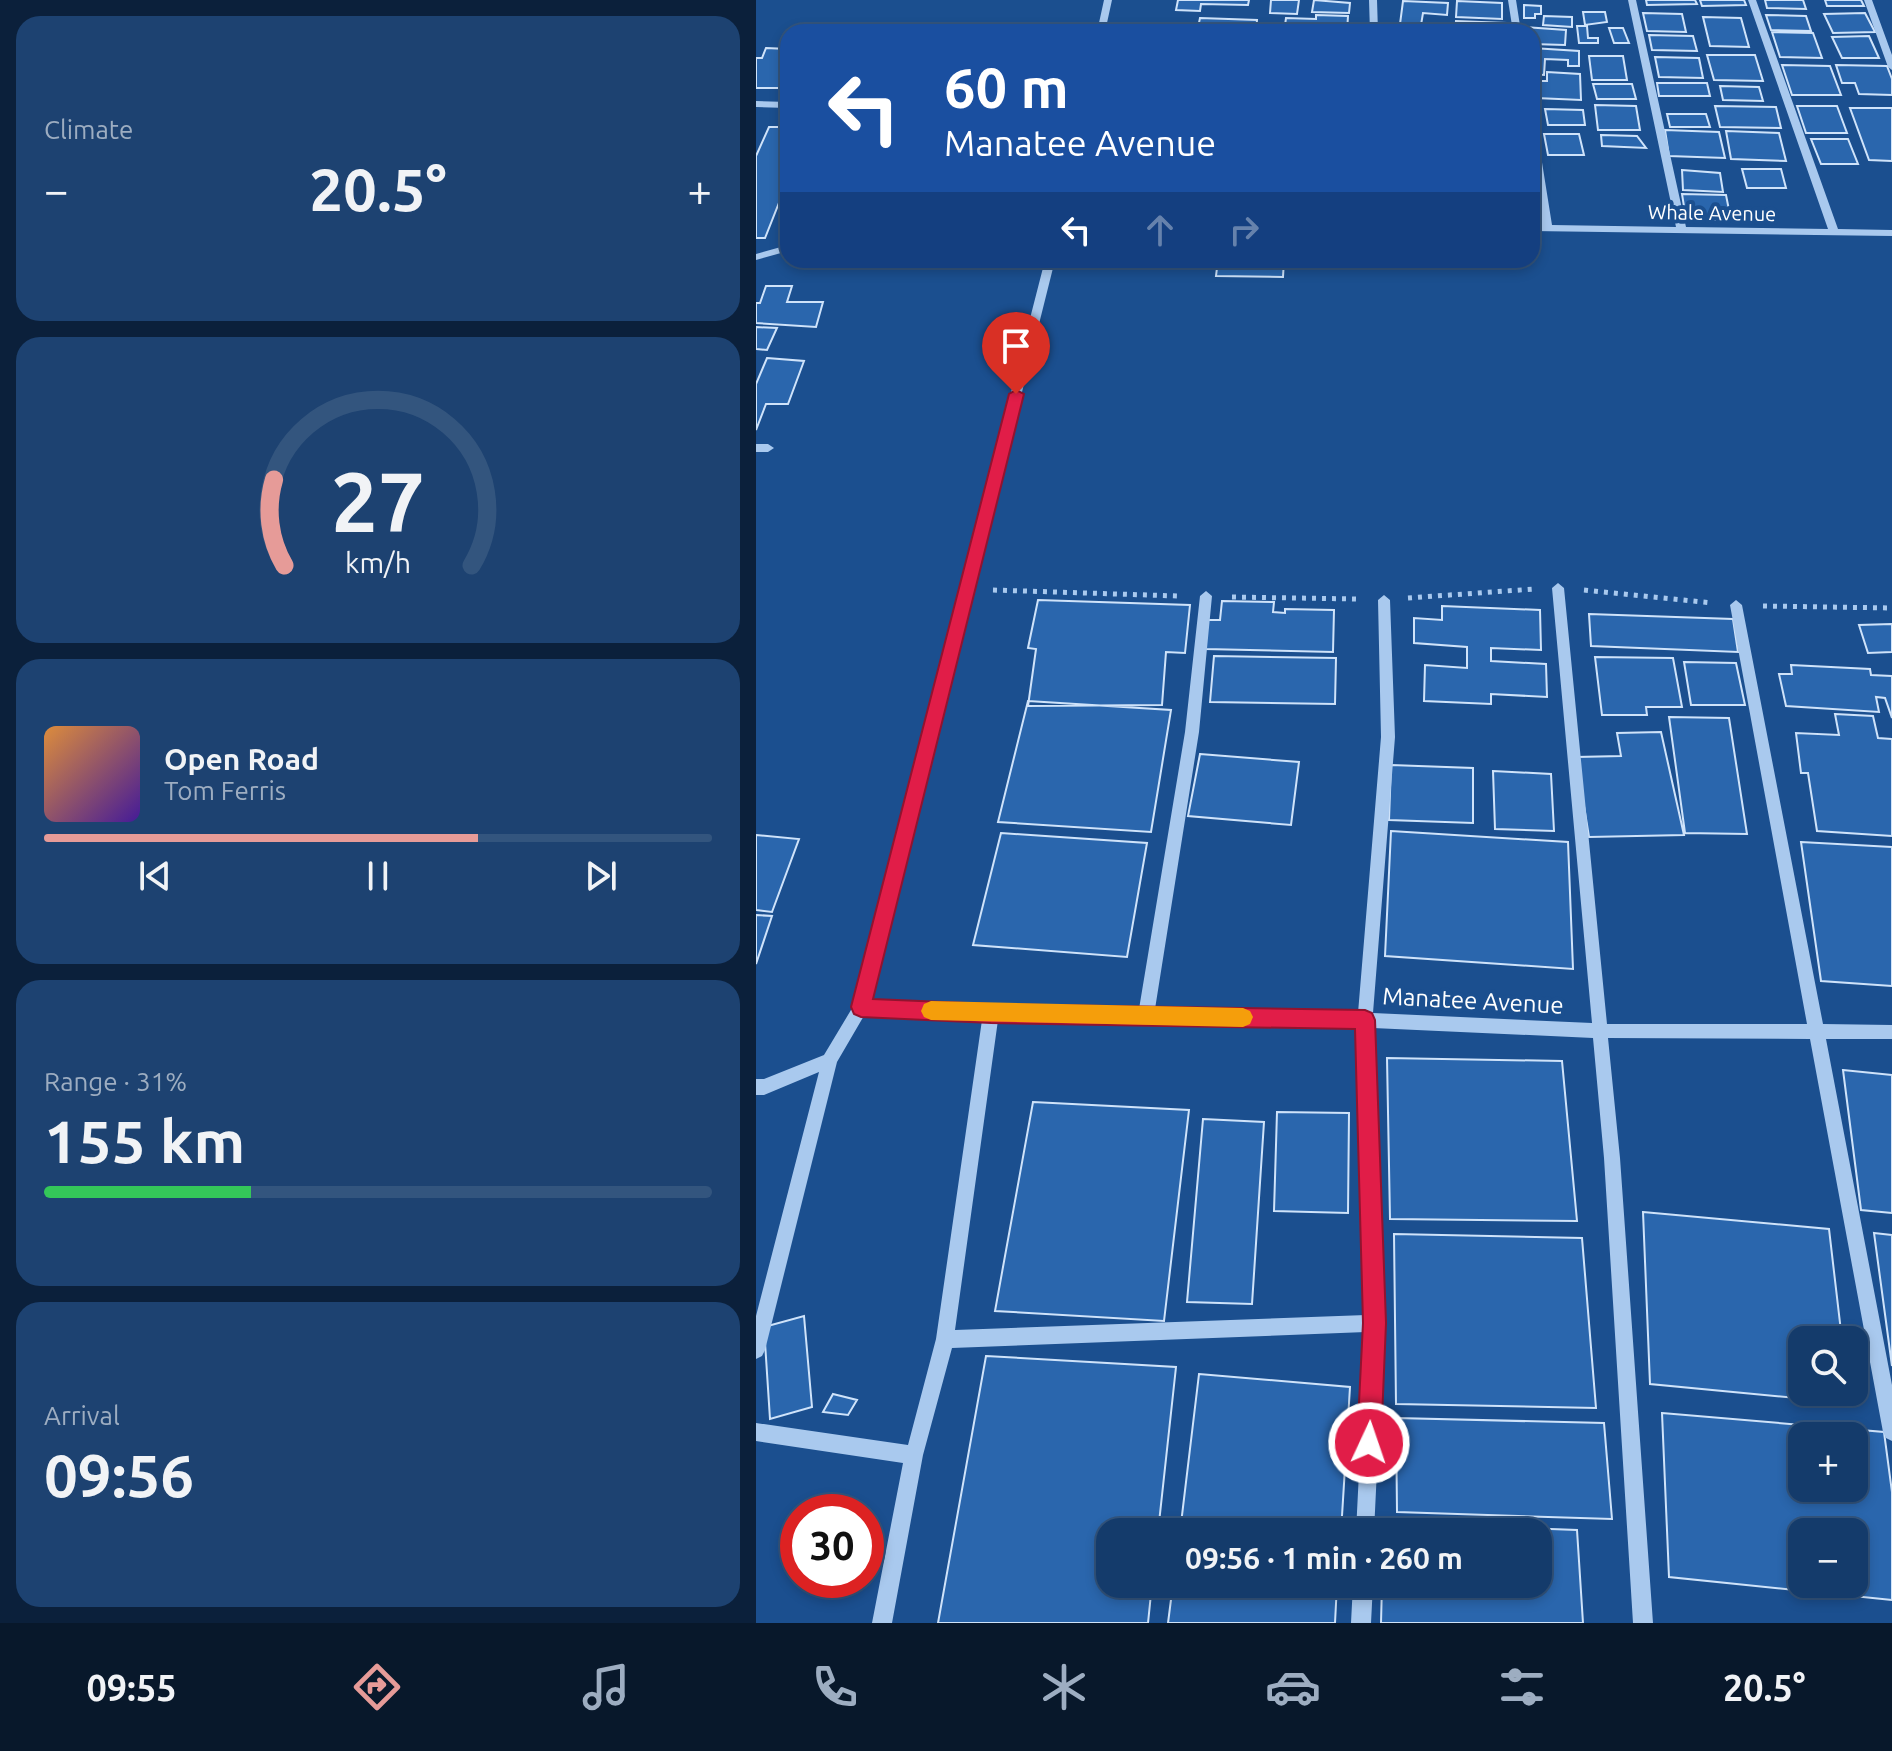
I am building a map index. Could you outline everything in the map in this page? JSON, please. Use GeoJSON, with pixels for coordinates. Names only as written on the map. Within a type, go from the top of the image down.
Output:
{"type":"FeatureCollection","features":[{"type":"Feature","properties":{"kind":"street"},"geometry":{"type":"LineString","coordinates":[[1103,24],[1108,0]]}},
{"type":"Feature","properties":{"kind":"street"},"geometry":{"type":"LineString","coordinates":[[1373,0],[1374,24]]}},
{"type":"Feature","properties":{"kind":"street"},"geometry":{"type":"LineString","coordinates":[[1512,0],[1516,24]]}},
{"type":"Feature","properties":{"kind":"street"},"geometry":{"type":"LineString","coordinates":[[1632,0],[1682,231]]}},
{"type":"Feature","properties":{"kind":"street"},"geometry":{"type":"LineString","coordinates":[[1752,0],[1834,232]]}},
{"type":"Feature","properties":{"kind":"street"},"geometry":{"type":"LineString","coordinates":[[1868,0],[1892,67]]}},
{"type":"Feature","properties":{"kind":"street"},"geometry":{"type":"LineString","coordinates":[[756,104],[780,105]]}},
{"type":"Feature","properties":{"kind":"street"},"geometry":{"type":"LineString","coordinates":[[1540,183],[1547,228]]}},
{"type":"Feature","properties":{"kind":"street","name":"Whale Avenue"},"geometry":{"type":"LineString","coordinates":[[1540,228],[1892,233]]}},
{"type":"Feature","properties":{"kind":"street"},"geometry":{"type":"LineString","coordinates":[[756,257],[780,250]]}},
{"type":"Feature","properties":{"kind":"street"},"geometry":{"type":"LineString","coordinates":[[756,1350],[830,1060],[861,1007],[1048,268]]}},
{"type":"Feature","properties":{"kind":"street"},"geometry":{"type":"LineString","coordinates":[[1558,588],[1612,1158],[1643,1623]]}},
{"type":"Feature","properties":{"kind":"street"},"geometry":{"type":"LineString","coordinates":[[1146,1015],[1192,732],[1206,596]]}},
{"type":"Feature","properties":{"kind":"street"},"geometry":{"type":"LineString","coordinates":[[1366,1518],[1375,1323],[1365,1020],[1388,737],[1384,600]]}},
{"type":"Feature","properties":{"kind":"street"},"geometry":{"type":"LineString","coordinates":[[1736,605],[1892,1432]]}},
{"type":"Feature","properties":{"kind":"street","name":"Manatee Avenue"},"geometry":{"type":"LineString","coordinates":[[861,1007],[991,1013],[1365,1020],[1599,1031],[1892,1032]]}},
{"type":"Feature","properties":{"kind":"street"},"geometry":{"type":"LineString","coordinates":[[882,1623],[914,1455],[945,1339],[991,1013]]}},
{"type":"Feature","properties":{"kind":"street"},"geometry":{"type":"LineString","coordinates":[[756,1087],[764,1087],[830,1060]]}},
{"type":"Feature","properties":{"kind":"street"},"geometry":{"type":"LineString","coordinates":[[945,1339],[1375,1323]]}},
{"type":"Feature","properties":{"kind":"street"},"geometry":{"type":"LineString","coordinates":[[756,1432],[914,1455]]}},
{"type":"Feature","properties":{"kind":"street"},"geometry":{"type":"LineString","coordinates":[[1361,1623],[1362,1598]]}},
{"type":"Feature","properties":{"kind":"path"},"geometry":{"type":"LineString","coordinates":[[968,589],[1384,600],[1558,588],[1736,605],[1892,608]]}},
{"type":"Feature","properties":{"kind":"building"},"geometry":{"type":"Polygon","coordinates":[[[1178,0],[1249,0],[1248,5],[1201,4],[1200,11],[1176,10],[1178,0]]]}},
{"type":"Feature","properties":{"kind":"building"},"geometry":{"type":"Polygon","coordinates":[[[1271,0],[1299,0],[1297,14],[1270,13],[1271,0]]]}},
{"type":"Feature","properties":{"kind":"building"},"geometry":{"type":"Polygon","coordinates":[[[1314,0],[1350,3],[1349,13],[1312,12],[1314,0]]]}},
{"type":"Feature","properties":{"kind":"building"},"geometry":{"type":"Polygon","coordinates":[[[1646,0],[1695,0],[1697,4],[1647,5],[1646,0]]]}},
{"type":"Feature","properties":{"kind":"building"},"geometry":{"type":"Polygon","coordinates":[[[1700,0],[1744,0],[1746,5],[1702,6],[1700,0]]]}},
{"type":"Feature","properties":{"kind":"building"},"geometry":{"type":"Polygon","coordinates":[[[1765,0],[1803,0],[1806,9],[1767,8],[1765,0]]]}},
{"type":"Feature","properties":{"kind":"building"},"geometry":{"type":"Polygon","coordinates":[[[1825,0],[1861,0],[1864,6],[1827,6],[1825,0]]]}},
{"type":"Feature","properties":{"kind":"building"},"geometry":{"type":"Polygon","coordinates":[[[1403,1],[1448,3],[1447,15],[1423,13],[1421,24],[1400,24],[1403,1]]]}},
{"type":"Feature","properties":{"kind":"building"},"geometry":{"type":"Polygon","coordinates":[[[1457,1],[1502,3],[1502,19],[1456,17],[1457,1]]]}},
{"type":"Feature","properties":{"kind":"building"},"geometry":{"type":"Polygon","coordinates":[[[1524,5],[1541,6],[1541,14],[1535,14],[1535,18],[1524,18],[1524,5]]]}},
{"type":"Feature","properties":{"kind":"building"},"geometry":{"type":"Polygon","coordinates":[[[1583,12],[1605,12],[1607,22],[1585,25],[1583,12]]]}},
{"type":"Feature","properties":{"kind":"building"},"geometry":{"type":"Polygon","coordinates":[[[1643,13],[1682,14],[1686,32],[1647,31],[1643,13]]]}},
{"type":"Feature","properties":{"kind":"building"},"geometry":{"type":"Polygon","coordinates":[[[1865,13],[1875,32],[1833,33],[1824,14],[1865,13]]]}},
{"type":"Feature","properties":{"kind":"building"},"geometry":{"type":"Polygon","coordinates":[[[1316,15],[1348,16],[1348,24],[1285,24],[1286,18],[1316,19],[1316,15]]]}},
{"type":"Feature","properties":{"kind":"building"},"geometry":{"type":"Polygon","coordinates":[[[1766,15],[1806,16],[1811,31],[1771,30],[1766,15]]]}},
{"type":"Feature","properties":{"kind":"building"},"geometry":{"type":"Polygon","coordinates":[[[1544,16],[1572,17],[1572,27],[1543,25],[1544,16]]]}},
{"type":"Feature","properties":{"kind":"building"},"geometry":{"type":"Polygon","coordinates":[[[1703,17],[1741,18],[1749,47],[1710,46],[1703,17]]]}},
{"type":"Feature","properties":{"kind":"building"},"geometry":{"type":"Polygon","coordinates":[[[1200,18],[1257,20],[1257,24],[1199,24],[1200,18]]]}},
{"type":"Feature","properties":{"kind":"building"},"geometry":{"type":"Polygon","coordinates":[[[1456,21],[1506,23],[1506,24],[1456,24],[1456,21]]]}},
{"type":"Feature","properties":{"kind":"building"},"geometry":{"type":"Polygon","coordinates":[[[1577,26],[1587,26],[1588,38],[1598,38],[1598,43],[1579,43],[1577,26]]]}},
{"type":"Feature","properties":{"kind":"building"},"geometry":{"type":"Polygon","coordinates":[[[1540,28],[1566,30],[1565,45],[1540,44],[1540,28]]]}},
{"type":"Feature","properties":{"kind":"building"},"geometry":{"type":"Polygon","coordinates":[[[1609,28],[1623,28],[1629,43],[1614,43],[1609,28]]]}},
{"type":"Feature","properties":{"kind":"building"},"geometry":{"type":"Polygon","coordinates":[[[1772,32],[1813,33],[1822,58],[1780,57],[1772,32]]]}},
{"type":"Feature","properties":{"kind":"building"},"geometry":{"type":"Polygon","coordinates":[[[1649,35],[1693,36],[1697,51],[1652,50],[1649,35]]]}},
{"type":"Feature","properties":{"kind":"building"},"geometry":{"type":"Polygon","coordinates":[[[1869,36],[1879,58],[1842,58],[1832,37],[1869,36]]]}},
{"type":"Feature","properties":{"kind":"building"},"geometry":{"type":"Polygon","coordinates":[[[766,48],[780,49],[780,88],[756,88],[756,58],[762,58],[766,48]]]}},
{"type":"Feature","properties":{"kind":"building"},"geometry":{"type":"Polygon","coordinates":[[[1540,49],[1579,51],[1579,66],[1568,66],[1568,60],[1545,59],[1544,75],[1540,75],[1540,49]]]}},
{"type":"Feature","properties":{"kind":"building"},"geometry":{"type":"Polygon","coordinates":[[[1707,55],[1755,55],[1763,81],[1714,80],[1707,55]]]}},
{"type":"Feature","properties":{"kind":"building"},"geometry":{"type":"Polygon","coordinates":[[[1589,56],[1623,56],[1627,80],[1592,80],[1589,56]]]}},
{"type":"Feature","properties":{"kind":"building"},"geometry":{"type":"Polygon","coordinates":[[[1655,57],[1699,58],[1703,78],[1659,77],[1655,57]]]}},
{"type":"Feature","properties":{"kind":"building"},"geometry":{"type":"Polygon","coordinates":[[[1782,65],[1830,66],[1841,95],[1792,95],[1782,65]]]}},
{"type":"Feature","properties":{"kind":"building"},"geometry":{"type":"Polygon","coordinates":[[[1836,65],[1887,66],[1892,79],[1892,95],[1859,94],[1855,83],[1842,83],[1836,65]]]}},
{"type":"Feature","properties":{"kind":"building"},"geometry":{"type":"Polygon","coordinates":[[[1547,72],[1580,74],[1581,100],[1540,98],[1540,81],[1547,81],[1547,72]]]}},
{"type":"Feature","properties":{"kind":"building"},"geometry":{"type":"Polygon","coordinates":[[[1657,83],[1707,83],[1710,96],[1659,96],[1657,83]]]}},
{"type":"Feature","properties":{"kind":"building"},"geometry":{"type":"Polygon","coordinates":[[[1593,84],[1632,84],[1636,99],[1597,99],[1593,84]]]}},
{"type":"Feature","properties":{"kind":"building"},"geometry":{"type":"Polygon","coordinates":[[[1720,86],[1759,87],[1763,101],[1723,100],[1720,86]]]}},
{"type":"Feature","properties":{"kind":"building"},"geometry":{"type":"Polygon","coordinates":[[[1595,105],[1636,106],[1640,130],[1598,130],[1595,105]]]}},
{"type":"Feature","properties":{"kind":"building"},"geometry":{"type":"Polygon","coordinates":[[[1715,106],[1776,107],[1781,128],[1720,127],[1715,106]]]}},
{"type":"Feature","properties":{"kind":"building"},"geometry":{"type":"Polygon","coordinates":[[[1797,106],[1837,106],[1847,133],[1806,133],[1797,106]]]}},
{"type":"Feature","properties":{"kind":"building"},"geometry":{"type":"Polygon","coordinates":[[[1850,108],[1892,108],[1892,161],[1869,160],[1850,108]]]}},
{"type":"Feature","properties":{"kind":"building"},"geometry":{"type":"Polygon","coordinates":[[[1545,109],[1583,110],[1585,125],[1548,125],[1545,109]]]}},
{"type":"Feature","properties":{"kind":"building"},"geometry":{"type":"Polygon","coordinates":[[[1667,114],[1706,114],[1710,127],[1670,127],[1667,114]]]}},
{"type":"Feature","properties":{"kind":"building"},"geometry":{"type":"Polygon","coordinates":[[[769,127],[780,127],[780,200],[765,238],[756,238],[756,156],[769,127]]]}},
{"type":"Feature","properties":{"kind":"building"},"geometry":{"type":"Polygon","coordinates":[[[1665,130],[1719,132],[1725,158],[1669,156],[1665,130]]]}},
{"type":"Feature","properties":{"kind":"building"},"geometry":{"type":"Polygon","coordinates":[[[1726,131],[1779,133],[1786,161],[1731,159],[1726,131]]]}},
{"type":"Feature","properties":{"kind":"building"},"geometry":{"type":"Polygon","coordinates":[[[1544,134],[1579,134],[1584,155],[1548,155],[1544,134]]]}},
{"type":"Feature","properties":{"kind":"building"},"geometry":{"type":"Polygon","coordinates":[[[1601,135],[1637,136],[1646,148],[1602,146],[1601,135]]]}},
{"type":"Feature","properties":{"kind":"building"},"geometry":{"type":"Polygon","coordinates":[[[1811,139],[1848,139],[1858,164],[1821,164],[1811,139]]]}},
{"type":"Feature","properties":{"kind":"building"},"geometry":{"type":"Polygon","coordinates":[[[1742,169],[1781,169],[1786,188],[1747,188],[1742,169]]]}},
{"type":"Feature","properties":{"kind":"building"},"geometry":{"type":"Polygon","coordinates":[[[1682,170],[1720,173],[1723,192],[1683,190],[1682,170]]]}},
{"type":"Feature","properties":{"kind":"building"},"geometry":{"type":"Polygon","coordinates":[[[1682,194],[1726,195],[1731,220],[1686,219],[1682,194]]]}},
{"type":"Feature","properties":{"kind":"building"},"geometry":{"type":"Polygon","coordinates":[[[1217,268],[1284,268],[1283,277],[1216,276],[1217,268]]]}},
{"type":"Feature","properties":{"kind":"building"},"geometry":{"type":"Polygon","coordinates":[[[766,286],[792,286],[787,302],[823,302],[816,327],[756,323],[756,303],[760,303],[766,286]]]}},
{"type":"Feature","properties":{"kind":"building"},"geometry":{"type":"Polygon","coordinates":[[[756,327],[777,328],[767,350],[756,349],[756,327]]]}},
{"type":"Feature","properties":{"kind":"building"},"geometry":{"type":"Polygon","coordinates":[[[767,358],[804,361],[788,404],[766,404],[756,430],[756,384],[767,358]]]}},
{"type":"Feature","properties":{"kind":"building"},"geometry":{"type":"Polygon","coordinates":[[[1038,600],[1190,605],[1185,653],[1166,652],[1162,705],[1028,706],[1036,649],[1028,648],[1038,600]]]}},
{"type":"Feature","properties":{"kind":"building"},"geometry":{"type":"Polygon","coordinates":[[[1222,601],[1274,602],[1273,612],[1285,613],[1285,609],[1334,610],[1333,652],[1205,649],[1208,620],[1220,620],[1222,601]]]}},
{"type":"Feature","properties":{"kind":"building"},"geometry":{"type":"Polygon","coordinates":[[[1442,606],[1540,610],[1541,650],[1491,648],[1491,661],[1546,664],[1547,697],[1491,694],[1491,704],[1424,701],[1425,665],[1467,668],[1467,647],[1414,643],[1414,618],[1442,620],[1442,606]]]}},
{"type":"Feature","properties":{"kind":"building"},"geometry":{"type":"Polygon","coordinates":[[[1589,614],[1733,619],[1738,652],[1591,646],[1589,614]]]}},
{"type":"Feature","properties":{"kind":"building"},"geometry":{"type":"Polygon","coordinates":[[[1892,624],[1892,652],[1868,653],[1859,625],[1892,624]]]}},
{"type":"Feature","properties":{"kind":"building"},"geometry":{"type":"Polygon","coordinates":[[[1214,656],[1336,658],[1335,704],[1210,702],[1214,656]]]}},
{"type":"Feature","properties":{"kind":"building"},"geometry":{"type":"Polygon","coordinates":[[[1595,657],[1673,658],[1682,707],[1646,707],[1647,715],[1602,715],[1595,657]]]}},
{"type":"Feature","properties":{"kind":"building"},"geometry":{"type":"Polygon","coordinates":[[[1684,662],[1736,663],[1745,705],[1691,705],[1684,662]]]}},
{"type":"Feature","properties":{"kind":"building"},"geometry":{"type":"Polygon","coordinates":[[[1791,665],[1870,669],[1871,675],[1892,676],[1892,718],[1885,698],[1876,697],[1879,712],[1786,706],[1779,674],[1792,674],[1791,665]]]}},
{"type":"Feature","properties":{"kind":"building"},"geometry":{"type":"Polygon","coordinates":[[[1028,701],[1171,710],[1151,832],[998,822],[1028,701]]]}},
{"type":"Feature","properties":{"kind":"building"},"geometry":{"type":"Polygon","coordinates":[[[1835,714],[1873,716],[1878,738],[1892,739],[1892,836],[1817,831],[1808,773],[1801,773],[1796,733],[1839,735],[1835,714]]]}},
{"type":"Feature","properties":{"kind":"building"},"geometry":{"type":"Polygon","coordinates":[[[1669,717],[1729,718],[1747,834],[1685,833],[1669,717]]]}},
{"type":"Feature","properties":{"kind":"building"},"geometry":{"type":"Polygon","coordinates":[[[1661,732],[1684,835],[1589,837],[1576,757],[1621,756],[1617,733],[1661,732]]]}},
{"type":"Feature","properties":{"kind":"building"},"geometry":{"type":"Polygon","coordinates":[[[1200,754],[1299,762],[1291,825],[1188,816],[1200,754]]]}},
{"type":"Feature","properties":{"kind":"building"},"geometry":{"type":"Polygon","coordinates":[[[1391,765],[1473,768],[1473,823],[1389,820],[1391,765]]]}},
{"type":"Feature","properties":{"kind":"building"},"geometry":{"type":"Polygon","coordinates":[[[1493,771],[1551,774],[1554,831],[1495,829],[1493,771]]]}},
{"type":"Feature","properties":{"kind":"building"},"geometry":{"type":"Polygon","coordinates":[[[1391,831],[1568,842],[1573,969],[1385,956],[1391,831]]]}},
{"type":"Feature","properties":{"kind":"building"},"geometry":{"type":"Polygon","coordinates":[[[1001,833],[1147,843],[1127,957],[973,945],[1001,833]]]}},
{"type":"Feature","properties":{"kind":"building"},"geometry":{"type":"Polygon","coordinates":[[[756,835],[799,839],[772,912],[756,910],[756,835]]]}},
{"type":"Feature","properties":{"kind":"building"},"geometry":{"type":"Polygon","coordinates":[[[1801,842],[1892,847],[1892,986],[1821,981],[1801,842]]]}},
{"type":"Feature","properties":{"kind":"building"},"geometry":{"type":"Polygon","coordinates":[[[756,915],[772,916],[756,964],[756,915]]]}},
{"type":"Feature","properties":{"kind":"building"},"geometry":{"type":"Polygon","coordinates":[[[1387,1058],[1562,1061],[1577,1221],[1390,1219],[1387,1058]]]}},
{"type":"Feature","properties":{"kind":"building"},"geometry":{"type":"Polygon","coordinates":[[[1843,1070],[1892,1075],[1892,1213],[1861,1210],[1843,1070]]]}},
{"type":"Feature","properties":{"kind":"building"},"geometry":{"type":"Polygon","coordinates":[[[1033,1102],[1189,1110],[1164,1321],[995,1311],[1033,1102]]]}},
{"type":"Feature","properties":{"kind":"building"},"geometry":{"type":"Polygon","coordinates":[[[1277,1112],[1349,1113],[1348,1213],[1274,1211],[1277,1112]]]}},
{"type":"Feature","properties":{"kind":"building"},"geometry":{"type":"Polygon","coordinates":[[[1203,1119],[1264,1122],[1252,1304],[1187,1302],[1203,1119]]]}},
{"type":"Feature","properties":{"kind":"building"},"geometry":{"type":"Polygon","coordinates":[[[1643,1212],[1829,1229],[1840,1326],[1788,1326],[1788,1397],[1650,1384],[1643,1212]]]}},
{"type":"Feature","properties":{"kind":"building"},"geometry":{"type":"Polygon","coordinates":[[[1874,1233],[1892,1235],[1892,1366],[1874,1233]]]}},
{"type":"Feature","properties":{"kind":"building"},"geometry":{"type":"Polygon","coordinates":[[[1394,1234],[1582,1238],[1596,1408],[1396,1404],[1394,1234]]]}},
{"type":"Feature","properties":{"kind":"building"},"geometry":{"type":"Polygon","coordinates":[[[804,1316],[812,1407],[770,1419],[764,1327],[804,1316]]]}},
{"type":"Feature","properties":{"kind":"building"},"geometry":{"type":"Polygon","coordinates":[[[986,1356],[1176,1367],[1160,1518],[1096,1518],[1096,1598],[1151,1598],[1148,1623],[938,1623],[986,1356]]]}},
{"type":"Feature","properties":{"kind":"building"},"geometry":{"type":"Polygon","coordinates":[[[1199,1374],[1350,1387],[1342,1518],[1182,1518],[1199,1374]]]}},
{"type":"Feature","properties":{"kind":"building"},"geometry":{"type":"Polygon","coordinates":[[[833,1394],[857,1400],[848,1415],[823,1412],[833,1394]]]}},
{"type":"Feature","properties":{"kind":"building"},"geometry":{"type":"Polygon","coordinates":[[[1662,1413],[1788,1424],[1788,1502],[1868,1502],[1868,1431],[1884,1432],[1892,1492],[1892,1600],[1868,1598],[1868,1518],[1788,1518],[1788,1589],[1669,1577],[1662,1413]]]}},
{"type":"Feature","properties":{"kind":"building"},"geometry":{"type":"Polygon","coordinates":[[[1396,1418],[1604,1423],[1612,1519],[1397,1512],[1396,1418]]]}},
{"type":"Feature","properties":{"kind":"building"},"geometry":{"type":"Polygon","coordinates":[[[1552,1529],[1577,1530],[1583,1623],[1381,1623],[1382,1598],[1552,1598],[1552,1529]]]}},
{"type":"Feature","properties":{"kind":"building"},"geometry":{"type":"Polygon","coordinates":[[[1171,1598],[1336,1598],[1335,1623],[1168,1623],[1171,1598]]]}},
{"type":"Feature","properties":{"kind":"slow traffic"},"geometry":{"type":"LineString","coordinates":[[931,1011],[1243,1017]]}},
{"type":"Feature","properties":{"kind":"route"},"geometry":{"type":"LineString","coordinates":[[1016,394],[861,1007],[991,1013],[1365,1020],[1375,1323],[1369,1443]]}}]}
